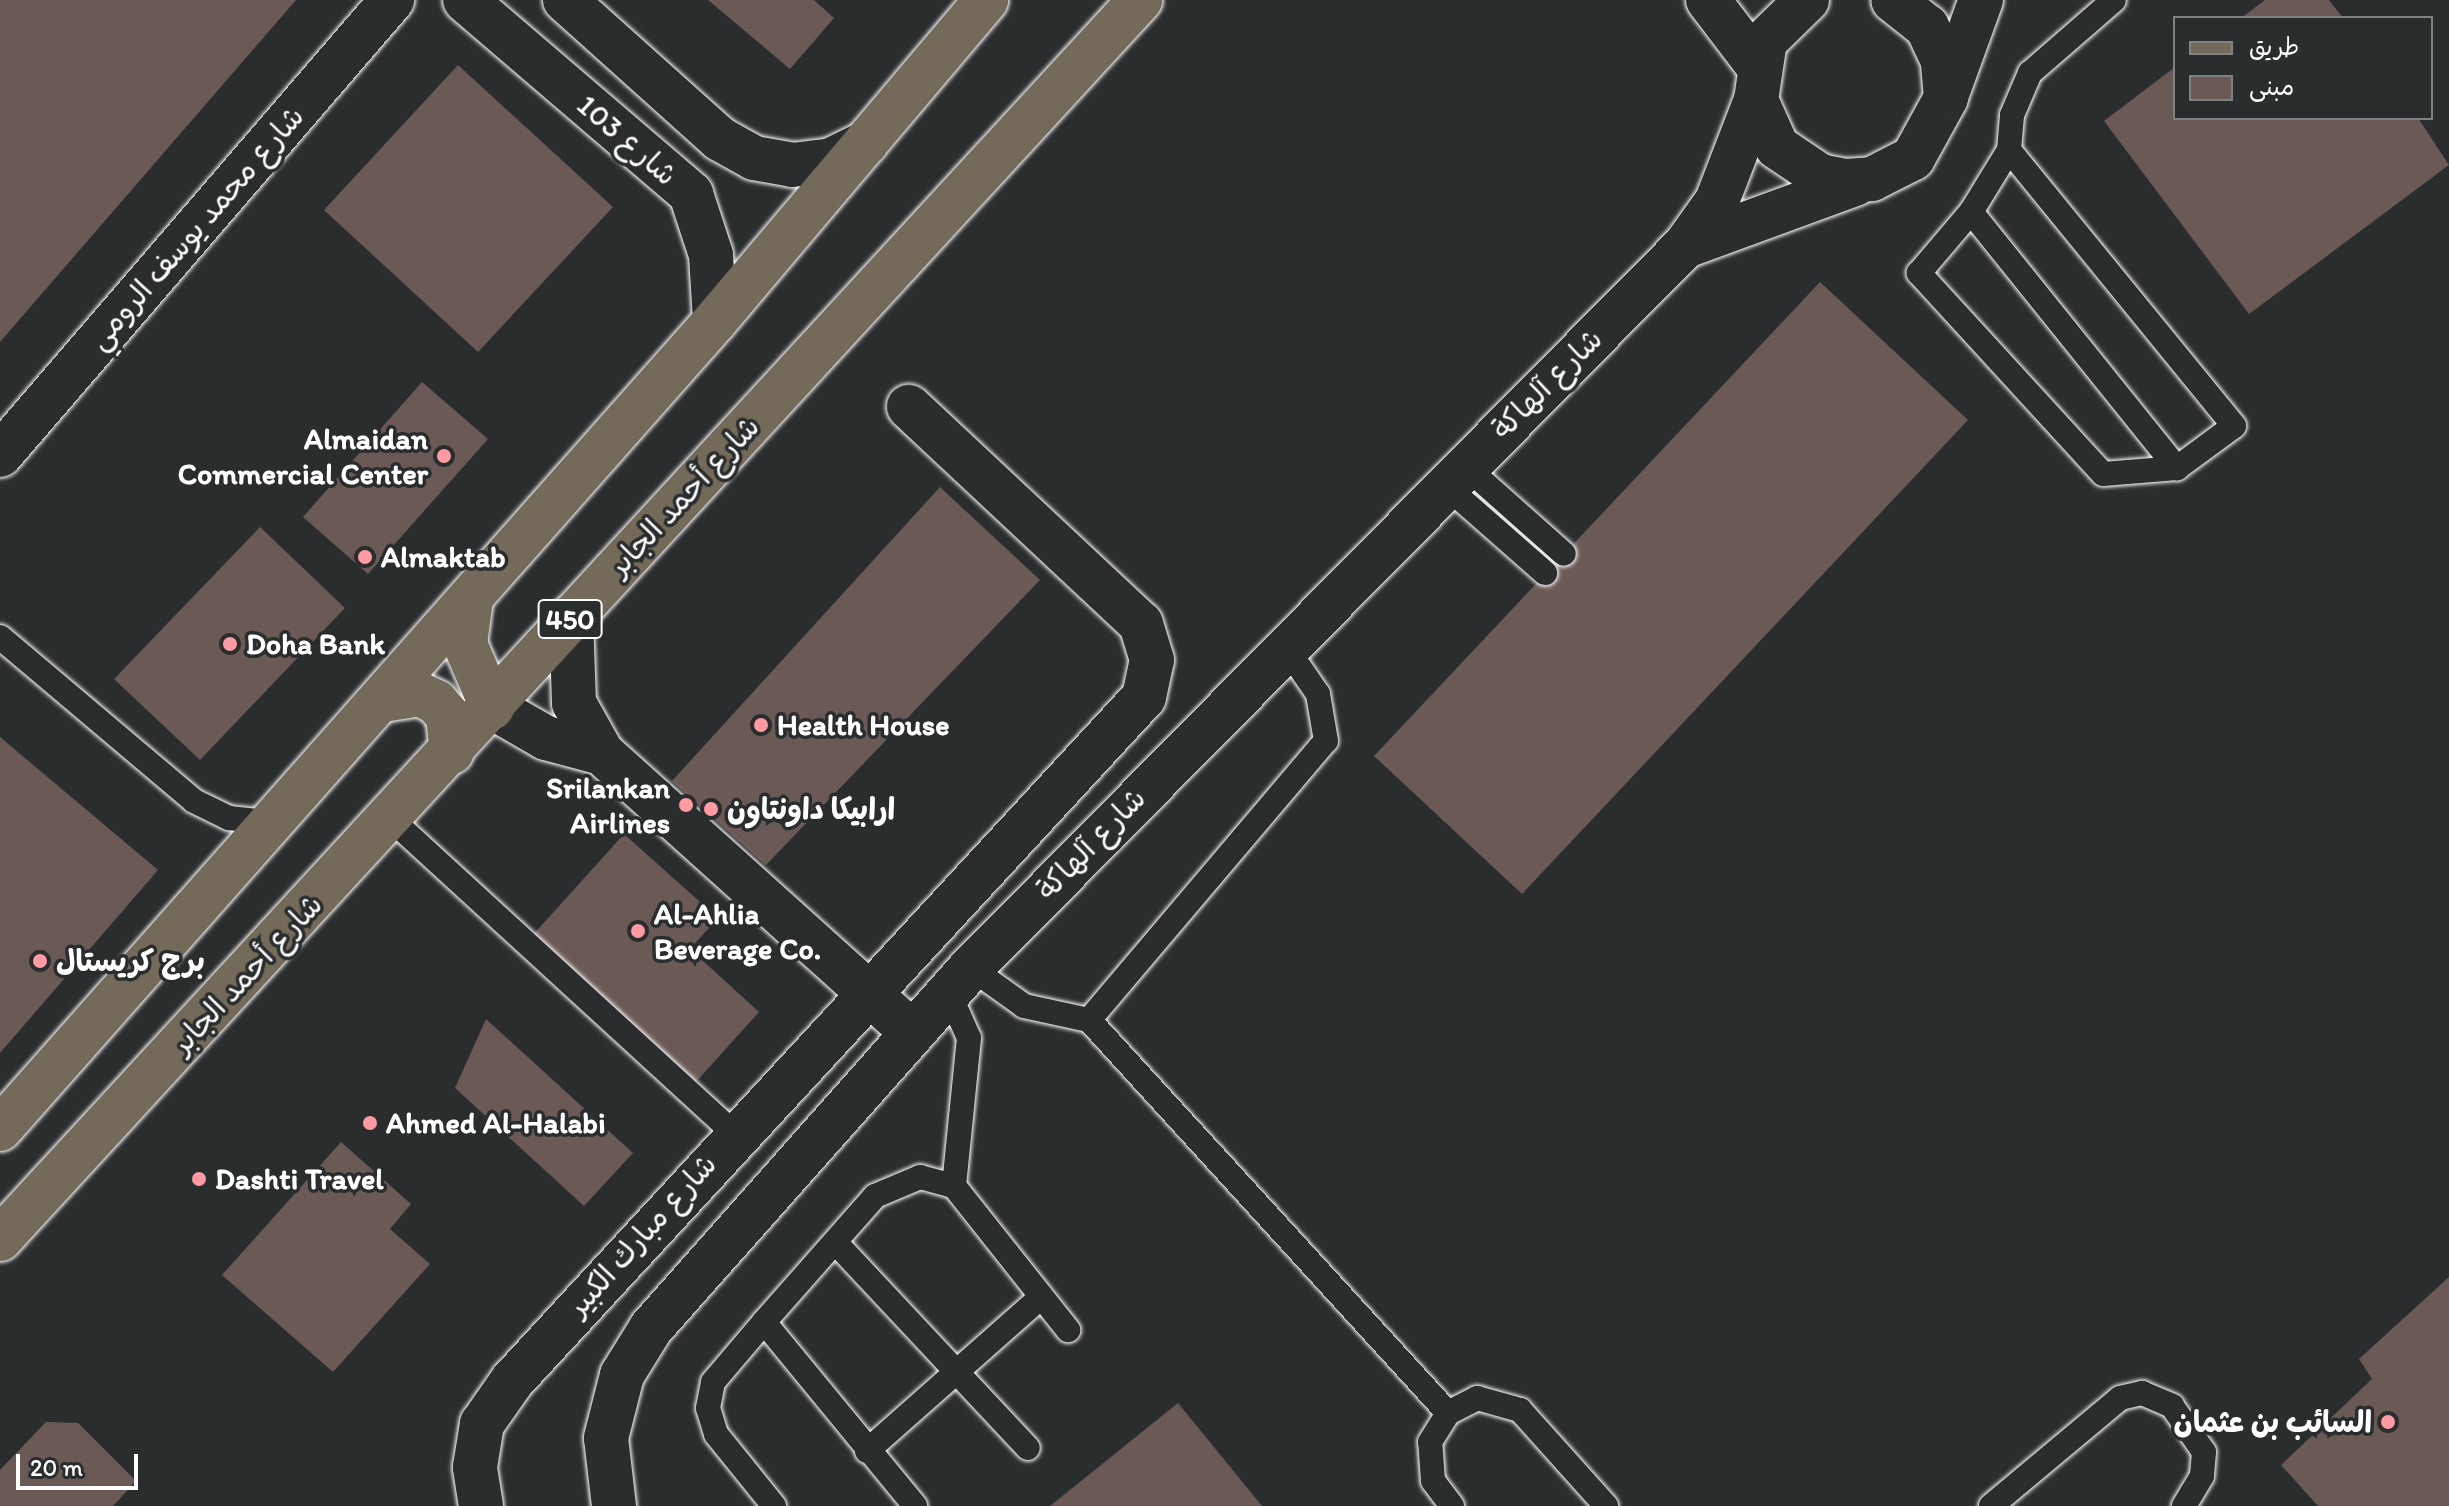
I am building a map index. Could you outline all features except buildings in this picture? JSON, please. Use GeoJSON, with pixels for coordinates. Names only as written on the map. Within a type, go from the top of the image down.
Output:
{"type":"FeatureCollection","features":[{"type":"Feature","properties":{"kind":"main road"},"geometry":{"type":"LineString","coordinates":[[0,1129],[267,822],[383,700],[715,321],[986,0]]}},
{"type":"Feature","properties":{"kind":"main road","name":"شارع أحمد الجابر"},"geometry":{"type":"LineString","coordinates":[[0,1239],[391,819],[571,617],[1140,0]]}},
{"type":"Feature","properties":{"kind":"main road"},"geometry":{"type":"LineString","coordinates":[[471,599],[465,644],[492,707]]}},
{"type":"Feature","properties":{"kind":"main road"},"geometry":{"type":"LineString","coordinates":[[383,700],[419,694],[436,702],[448,716],[452,752]]}},
{"type":"Feature","properties":{"kind":"street","name":"شارع محمد يوسف الرومي"},"geometry":{"type":"LineString","coordinates":[[0,455],[392,0]]}},
{"type":"Feature","properties":{"kind":"street","name":"شارع 103"},"geometry":{"type":"LineString","coordinates":[[465,0],[691,194],[711,255],[715,321]]}},
{"type":"Feature","properties":{"kind":"street","name":"شارع 103"},"geometry":{"type":"LineString","coordinates":[[565,0],[720,139],[754,158],[792,165],[831,160],[866,143]]}},
{"type":"Feature","properties":{"kind":"street"},"geometry":{"type":"LineString","coordinates":[[1708,0],[1756,81],[1763,125],[1797,164],[1820,176],[1872,179]]}},
{"type":"Feature","properties":{"kind":"street","name":"شارع آلهاكة"},"geometry":{"type":"LineString","coordinates":[[614,1506],[606,1438],[622,1375],[651,1328],[960,980],[1285,646],[1685,246],[1717,201],[1778,22],[1807,0]]}},
{"type":"Feature","properties":{"kind":"street"},"geometry":{"type":"LineString","coordinates":[[1893,0],[1927,27],[1943,61],[1946,98]]}},
{"type":"Feature","properties":{"kind":"street","name":"شارع آلهاكة"},"geometry":{"type":"LineString","coordinates":[[1685,246],[1808,195],[1872,179],[1913,158],[1946,98],[1981,0]]}},
{"type":"Feature","properties":{"kind":"street","name":"شارع مبارك الكبير"},"geometry":{"type":"LineString","coordinates":[[481,1506],[475,1467],[482,1424],[734,1133],[865,990],[1132,712],[1152,660],[1149,641],[1127,610],[909,407]]}},
{"type":"Feature","properties":{"kind":"street"},"geometry":{"type":"LineString","coordinates":[[571,617],[574,703],[602,753],[913,1033]]}},
{"type":"Feature","properties":{"kind":"street"},"geometry":{"type":"LineString","coordinates":[[492,707],[546,738],[602,753]]}},
{"type":"Feature","properties":{"kind":"lane"},"geometry":{"type":"LineString","coordinates":[[2009,150],[2234,426],[2177,468],[2103,474],[1919,273],[1971,212],[2009,150],[2012,115],[2030,73],[2114,0]]}},
{"type":"Feature","properties":{"kind":"lane"},"geometry":{"type":"LineString","coordinates":[[1971,212],[2177,468]]}},
{"type":"Feature","properties":{"kind":"lane"},"geometry":{"type":"LineString","coordinates":[[1456,476],[1564,554]]}},
{"type":"Feature","properties":{"kind":"lane"},"geometry":{"type":"LineString","coordinates":[[1456,476],[1545,573]]}},
{"type":"Feature","properties":{"kind":"lane"},"geometry":{"type":"LineString","coordinates":[[0,637],[194,801],[229,818],[267,822]]}},
{"type":"Feature","properties":{"kind":"lane"},"geometry":{"type":"LineString","coordinates":[[1089,1020],[1326,741],[1318,694],[1285,646]]}},
{"type":"Feature","properties":{"kind":"lane"},"geometry":{"type":"LineString","coordinates":[[391,819],[734,1133]]}},
{"type":"Feature","properties":{"kind":"lane"},"geometry":{"type":"LineString","coordinates":[[960,980],[1024,1006],[1089,1020],[1448,1413]]}},
{"type":"Feature","properties":{"kind":"lane"},"geometry":{"type":"LineString","coordinates":[[954,1186],[969,1038],[960,980]]}},
{"type":"Feature","properties":{"kind":"lane"},"geometry":{"type":"LineString","coordinates":[[774,1506],[716,1434],[708,1408],[713,1382],[888,1186],[920,1177],[954,1186],[1068,1330]]}},
{"type":"Feature","properties":{"kind":"lane"},"geometry":{"type":"LineString","coordinates":[[835,1242],[1028,1448]]}},
{"type":"Feature","properties":{"kind":"lane"},"geometry":{"type":"LineString","coordinates":[[867,1451],[1041,1297]]}},
{"type":"Feature","properties":{"kind":"lane"},"geometry":{"type":"LineString","coordinates":[[764,1322],[915,1506]]}},
{"type":"Feature","properties":{"kind":"lane"},"geometry":{"type":"LineString","coordinates":[[1991,1506],[2120,1398],[2142,1393],[2172,1406],[2204,1452],[2202,1476],[2184,1506]]}},
{"type":"Feature","properties":{"kind":"lane"},"geometry":{"type":"LineString","coordinates":[[1452,1506],[1433,1481],[1430,1442],[1448,1413],[1477,1398],[1520,1410],[1606,1506]]}},
{"type":"Feature","properties":{"kind":"place","name":"Almaidan Commercial Center"},"geometry":{"type":"Point","coordinates":[444,456]}},
{"type":"Feature","properties":{"kind":"place","name":"Almaktab"},"geometry":{"type":"Point","coordinates":[365,557]}},
{"type":"Feature","properties":{"kind":"place","name":"Doha Bank"},"geometry":{"type":"Point","coordinates":[230,644]}},
{"type":"Feature","properties":{"kind":"place","name":"Health House"},"geometry":{"type":"Point","coordinates":[761,725]}},
{"type":"Feature","properties":{"kind":"place","name":"Srilankan Airlines"},"geometry":{"type":"Point","coordinates":[686,805]}},
{"type":"Feature","properties":{"kind":"place","name":"ارابيكا داونتاون"},"geometry":{"type":"Point","coordinates":[711,809]}},
{"type":"Feature","properties":{"kind":"place","name":"Al-Ahlia Beverage Co."},"geometry":{"type":"Point","coordinates":[638,931]}},
{"type":"Feature","properties":{"kind":"place","name":"برج كريستال"},"geometry":{"type":"Point","coordinates":[40,961]}},
{"type":"Feature","properties":{"kind":"place","name":"Ahmed Al-Halabi"},"geometry":{"type":"Point","coordinates":[370,1123]}},
{"type":"Feature","properties":{"kind":"place","name":"Dashti Travel"},"geometry":{"type":"Point","coordinates":[199,1179]}},
{"type":"Feature","properties":{"kind":"place","name":"السائب بن عثمان"},"geometry":{"type":"Point","coordinates":[2388,1422]}}]}
